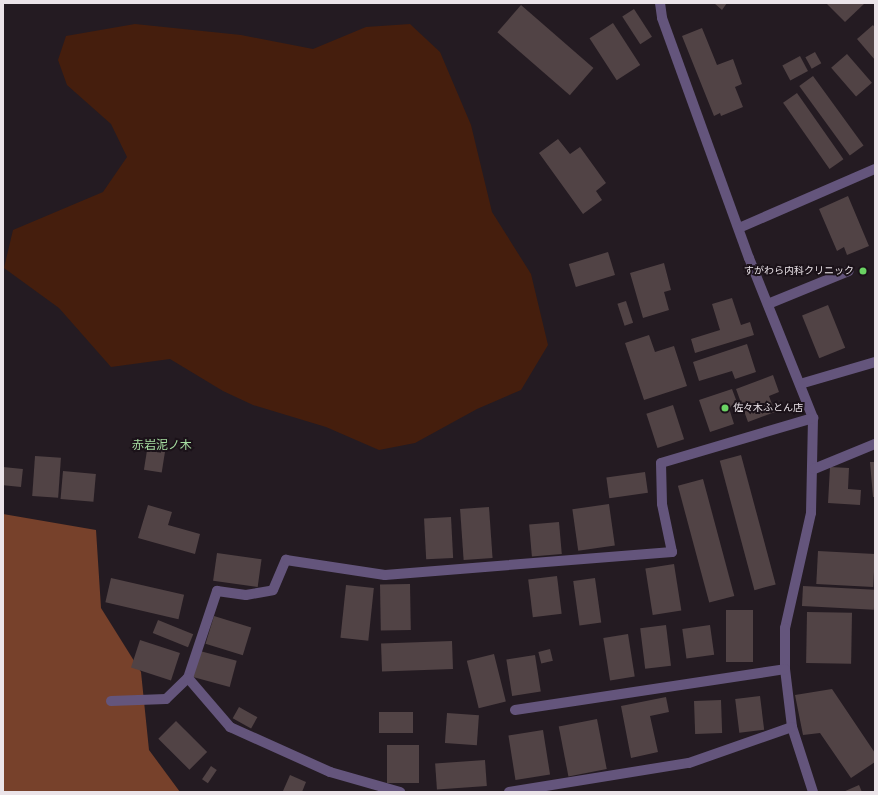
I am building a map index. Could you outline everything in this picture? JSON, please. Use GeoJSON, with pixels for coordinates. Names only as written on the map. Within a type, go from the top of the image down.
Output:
{"type":"FeatureCollection","features":[{"type":"Feature","properties":{"kind":"street"},"geometry":{"type":"LineString","coordinates":[[660,3],[662,18],[738,228],[813,418],[814,469],[811,513],[785,628],[785,669],[792,727],[813,792]]}},
{"type":"Feature","properties":{"kind":"street"},"geometry":{"type":"LineString","coordinates":[[738,228],[875,169]]}},
{"type":"Feature","properties":{"kind":"street"},"geometry":{"type":"LineString","coordinates":[[768,304],[849,271]]}},
{"type":"Feature","properties":{"kind":"street"},"geometry":{"type":"LineString","coordinates":[[800,384],[875,362]]}},
{"type":"Feature","properties":{"kind":"street"},"geometry":{"type":"LineString","coordinates":[[111,701],[166,699],[188,678],[217,591],[246,594],[273,590],[286,560],[385,575],[672,552],[662,504],[661,463],[813,418]]}},
{"type":"Feature","properties":{"kind":"street"},"geometry":{"type":"LineString","coordinates":[[814,469],[875,444]]}},
{"type":"Feature","properties":{"kind":"street"},"geometry":{"type":"LineString","coordinates":[[515,710],[785,669]]}},
{"type":"Feature","properties":{"kind":"street"},"geometry":{"type":"LineString","coordinates":[[188,678],[230,727],[330,772],[400,792]]}},
{"type":"Feature","properties":{"kind":"street"},"geometry":{"type":"LineString","coordinates":[[510,792],[689,763],[792,727]]}},
{"type":"Feature","properties":{"kind":"shaded area"},"geometry":{"type":"Polygon","coordinates":[[[135,24],[241,35],[313,49],[366,27],[410,24],[440,52],[471,125],[492,212],[531,274],[548,345],[521,390],[477,409],[415,443],[379,450],[326,427],[253,405],[223,391],[170,359],[111,367],[59,308],[4,268],[13,230],[103,192],[127,157],[111,124],[67,85],[58,60],[66,36],[135,24]]]}},
{"type":"Feature","properties":{"kind":"shaded area"},"geometry":{"type":"Polygon","coordinates":[[[3,514],[96,530],[101,608],[141,672],[149,750],[180,792],[3,792],[3,514]]]}},
{"type":"Feature","properties":{"kind":"building"},"geometry":{"type":"Polygon","coordinates":[[[714,3],[727,3],[722,10],[714,3]]]}},
{"type":"Feature","properties":{"kind":"building"},"geometry":{"type":"Polygon","coordinates":[[[826,3],[865,3],[845,22],[826,3]]]}},
{"type":"Feature","properties":{"kind":"building"},"geometry":{"type":"Polygon","coordinates":[[[521,5],[593,68],[570,95],[497,32],[521,5]]]}},
{"type":"Feature","properties":{"kind":"building"},"geometry":{"type":"Polygon","coordinates":[[[634,9],[652,37],[640,44],[622,17],[634,9]]]}},
{"type":"Feature","properties":{"kind":"building"},"geometry":{"type":"Polygon","coordinates":[[[613,23],[640,65],[617,80],[590,38],[613,23]]]}},
{"type":"Feature","properties":{"kind":"building"},"geometry":{"type":"Polygon","coordinates":[[[873,25],[875,28],[875,60],[857,39],[873,25]]]}},
{"type":"Feature","properties":{"kind":"building"},"geometry":{"type":"Polygon","coordinates":[[[702,28],[717,65],[733,59],[742,84],[735,87],[743,107],[721,116],[720,113],[714,116],[682,36],[702,28]]]}},
{"type":"Feature","properties":{"kind":"building"},"geometry":{"type":"Polygon","coordinates":[[[815,52],[821,63],[812,69],[805,57],[815,52]]]}},
{"type":"Feature","properties":{"kind":"building"},"geometry":{"type":"Polygon","coordinates":[[[847,54],[872,83],[856,96],[831,68],[847,54]]]}},
{"type":"Feature","properties":{"kind":"building"},"geometry":{"type":"Polygon","coordinates":[[[800,56],[808,71],[790,80],[782,65],[800,56]]]}},
{"type":"Feature","properties":{"kind":"building"},"geometry":{"type":"Polygon","coordinates":[[[813,76],[864,146],[850,156],[799,86],[813,76]]]}},
{"type":"Feature","properties":{"kind":"building"},"geometry":{"type":"Polygon","coordinates":[[[797,93],[843,159],[830,169],[783,103],[797,93]]]}},
{"type":"Feature","properties":{"kind":"building"},"geometry":{"type":"Polygon","coordinates":[[[558,139],[570,154],[580,147],[606,183],[596,191],[602,200],[583,214],[539,153],[558,139]]]}},
{"type":"Feature","properties":{"kind":"building"},"geometry":{"type":"Polygon","coordinates":[[[848,196],[869,246],[847,255],[844,247],[837,251],[819,209],[848,196]]]}},
{"type":"Feature","properties":{"kind":"building"},"geometry":{"type":"Polygon","coordinates":[[[608,252],[615,275],[576,287],[569,264],[608,252]]]}},
{"type":"Feature","properties":{"kind":"building"},"geometry":{"type":"Polygon","coordinates":[[[664,263],[671,290],[664,292],[669,310],[643,318],[630,273],[664,263]]]}},
{"type":"Feature","properties":{"kind":"building"},"geometry":{"type":"Polygon","coordinates":[[[732,298],[741,325],[750,322],[754,335],[695,353],[691,339],[720,330],[712,304],[732,298]]]}},
{"type":"Feature","properties":{"kind":"building"},"geometry":{"type":"Polygon","coordinates":[[[626,301],[633,323],[625,326],[617,304],[626,301]]]}},
{"type":"Feature","properties":{"kind":"building"},"geometry":{"type":"Polygon","coordinates":[[[828,305],[845,348],[819,358],[802,315],[828,305]]]}},
{"type":"Feature","properties":{"kind":"building"},"geometry":{"type":"Polygon","coordinates":[[[649,335],[655,352],[674,346],[687,386],[644,400],[625,343],[649,335]]]}},
{"type":"Feature","properties":{"kind":"building"},"geometry":{"type":"Polygon","coordinates":[[[747,344],[756,372],[735,379],[732,371],[699,381],[693,362],[747,344]]]}},
{"type":"Feature","properties":{"kind":"building"},"geometry":{"type":"Polygon","coordinates":[[[773,375],[779,392],[769,396],[775,412],[748,422],[736,389],[773,375]]]}},
{"type":"Feature","properties":{"kind":"building"},"geometry":{"type":"Polygon","coordinates":[[[732,389],[738,405],[729,408],[734,424],[710,432],[699,400],[732,389]]]}},
{"type":"Feature","properties":{"kind":"building"},"geometry":{"type":"Polygon","coordinates":[[[673,405],[684,439],[657,448],[646,414],[673,405]]]}},
{"type":"Feature","properties":{"kind":"building"},"geometry":{"type":"Polygon","coordinates":[[[148,444],[166,447],[162,472],[144,470],[148,444]]]}},
{"type":"Feature","properties":{"kind":"building"},"geometry":{"type":"Polygon","coordinates":[[[741,455],[776,584],[754,590],[720,461],[741,455]]]}},
{"type":"Feature","properties":{"kind":"building"},"geometry":{"type":"Polygon","coordinates":[[[35,456],[61,458],[58,498],[32,496],[35,456]]]}},
{"type":"Feature","properties":{"kind":"building"},"geometry":{"type":"Polygon","coordinates":[[[870,462],[875,462],[875,497],[873,497],[870,462]]]}},
{"type":"Feature","properties":{"kind":"building"},"geometry":{"type":"Polygon","coordinates":[[[3,467],[23,469],[21,487],[3,485],[3,467]]]}},
{"type":"Feature","properties":{"kind":"building"},"geometry":{"type":"Polygon","coordinates":[[[830,467],[849,468],[848,489],[861,490],[860,505],[828,503],[830,467]]]}},
{"type":"Feature","properties":{"kind":"building"},"geometry":{"type":"Polygon","coordinates":[[[63,471],[96,474],[93,502],[61,499],[63,471]]]}},
{"type":"Feature","properties":{"kind":"building"},"geometry":{"type":"Polygon","coordinates":[[[645,472],[648,493],[609,498],[606,477],[645,472]]]}},
{"type":"Feature","properties":{"kind":"building"},"geometry":{"type":"Polygon","coordinates":[[[703,479],[734,596],[709,603],[678,486],[703,479]]]}},
{"type":"Feature","properties":{"kind":"building"},"geometry":{"type":"Polygon","coordinates":[[[609,504],[615,546],[578,551],[572,509],[609,504]]]}},
{"type":"Feature","properties":{"kind":"building"},"geometry":{"type":"Polygon","coordinates":[[[148,505],[172,512],[168,525],[200,534],[195,554],[138,538],[148,505]]]}},
{"type":"Feature","properties":{"kind":"building"},"geometry":{"type":"Polygon","coordinates":[[[489,507],[493,558],[464,560],[460,509],[489,507]]]}},
{"type":"Feature","properties":{"kind":"building"},"geometry":{"type":"Polygon","coordinates":[[[451,517],[453,558],[426,559],[424,518],[451,517]]]}},
{"type":"Feature","properties":{"kind":"building"},"geometry":{"type":"Polygon","coordinates":[[[559,522],[562,554],[532,556],[529,525],[559,522]]]}},
{"type":"Feature","properties":{"kind":"building"},"geometry":{"type":"Polygon","coordinates":[[[818,551],[875,554],[873,587],[816,584],[818,551]]]}},
{"type":"Feature","properties":{"kind":"building"},"geometry":{"type":"Polygon","coordinates":[[[217,553],[262,559],[258,587],[213,581],[217,553]]]}},
{"type":"Feature","properties":{"kind":"building"},"geometry":{"type":"Polygon","coordinates":[[[674,564],[681,610],[653,615],[645,569],[674,564]]]}},
{"type":"Feature","properties":{"kind":"building"},"geometry":{"type":"Polygon","coordinates":[[[557,576],[562,614],[533,617],[528,580],[557,576]]]}},
{"type":"Feature","properties":{"kind":"building"},"geometry":{"type":"Polygon","coordinates":[[[111,578],[184,595],[178,619],[105,602],[111,578]]]}},
{"type":"Feature","properties":{"kind":"building"},"geometry":{"type":"Polygon","coordinates":[[[595,578],[601,623],[579,626],[573,581],[595,578]]]}},
{"type":"Feature","properties":{"kind":"building"},"geometry":{"type":"Polygon","coordinates":[[[410,584],[411,630],[381,631],[380,585],[410,584]]]}},
{"type":"Feature","properties":{"kind":"building"},"geometry":{"type":"Polygon","coordinates":[[[346,585],[374,588],[368,641],[340,638],[346,585]]]}},
{"type":"Feature","properties":{"kind":"building"},"geometry":{"type":"Polygon","coordinates":[[[803,586],[875,590],[874,610],[802,606],[803,586]]]}},
{"type":"Feature","properties":{"kind":"building"},"geometry":{"type":"Polygon","coordinates":[[[726,610],[753,610],[753,662],[726,662],[726,610]]]}},
{"type":"Feature","properties":{"kind":"building"},"geometry":{"type":"Polygon","coordinates":[[[807,612],[852,613],[851,664],[806,663],[807,612]]]}},
{"type":"Feature","properties":{"kind":"building"},"geometry":{"type":"Polygon","coordinates":[[[214,616],[251,627],[243,655],[206,644],[214,616]]]}},
{"type":"Feature","properties":{"kind":"building"},"geometry":{"type":"Polygon","coordinates":[[[158,620],[193,634],[188,647],[153,633],[158,620]]]}},
{"type":"Feature","properties":{"kind":"building"},"geometry":{"type":"Polygon","coordinates":[[[666,625],[671,666],[645,669],[640,628],[666,625]]]}},
{"type":"Feature","properties":{"kind":"building"},"geometry":{"type":"Polygon","coordinates":[[[710,625],[714,655],[686,659],[682,629],[710,625]]]}},
{"type":"Feature","properties":{"kind":"building"},"geometry":{"type":"Polygon","coordinates":[[[628,634],[635,676],[610,680],[603,638],[628,634]]]}},
{"type":"Feature","properties":{"kind":"building"},"geometry":{"type":"Polygon","coordinates":[[[140,640],[180,653],[171,681],[131,668],[140,640]]]}},
{"type":"Feature","properties":{"kind":"building"},"geometry":{"type":"Polygon","coordinates":[[[452,641],[453,669],[382,671],[381,643],[452,641]]]}},
{"type":"Feature","properties":{"kind":"building"},"geometry":{"type":"Polygon","coordinates":[[[550,649],[553,661],[541,664],[538,652],[550,649]]]}},
{"type":"Feature","properties":{"kind":"building"},"geometry":{"type":"Polygon","coordinates":[[[200,651],[237,661],[230,687],[193,677],[200,651]]]}},
{"type":"Feature","properties":{"kind":"building"},"geometry":{"type":"Polygon","coordinates":[[[494,654],[506,702],[479,708],[467,661],[494,654]]]}},
{"type":"Feature","properties":{"kind":"building"},"geometry":{"type":"Polygon","coordinates":[[[535,655],[541,692],[512,696],[506,660],[535,655]]]}},
{"type":"Feature","properties":{"kind":"building"},"geometry":{"type":"Polygon","coordinates":[[[832,689],[875,753],[875,762],[851,778],[820,733],[803,735],[795,695],[832,689]]]}},
{"type":"Feature","properties":{"kind":"building"},"geometry":{"type":"Polygon","coordinates":[[[760,696],[764,730],[739,733],[735,699],[760,696]]]}},
{"type":"Feature","properties":{"kind":"building"},"geometry":{"type":"Polygon","coordinates":[[[666,697],[669,712],[650,716],[658,752],[631,758],[621,706],[666,697]]]}},
{"type":"Feature","properties":{"kind":"building"},"geometry":{"type":"Polygon","coordinates":[[[721,700],[722,733],[695,734],[694,701],[721,700]]]}},
{"type":"Feature","properties":{"kind":"building"},"geometry":{"type":"Polygon","coordinates":[[[239,707],[257,717],[251,729],[233,718],[239,707]]]}},
{"type":"Feature","properties":{"kind":"building"},"geometry":{"type":"Polygon","coordinates":[[[379,712],[413,712],[413,733],[379,733],[379,712]]]}},
{"type":"Feature","properties":{"kind":"building"},"geometry":{"type":"Polygon","coordinates":[[[447,713],[479,715],[477,745],[445,743],[447,713]]]}},
{"type":"Feature","properties":{"kind":"building"},"geometry":{"type":"Polygon","coordinates":[[[597,719],[607,769],[568,777],[559,726],[597,719]]]}},
{"type":"Feature","properties":{"kind":"building"},"geometry":{"type":"Polygon","coordinates":[[[176,721],[207,752],[189,770],[158,739],[176,721]]]}},
{"type":"Feature","properties":{"kind":"building"},"geometry":{"type":"Polygon","coordinates":[[[543,730],[550,774],[515,780],[508,735],[543,730]]]}},
{"type":"Feature","properties":{"kind":"building"},"geometry":{"type":"Polygon","coordinates":[[[387,745],[419,745],[419,783],[387,783],[387,745]]]}},
{"type":"Feature","properties":{"kind":"building"},"geometry":{"type":"Polygon","coordinates":[[[485,760],[487,786],[437,789],[435,763],[485,760]]]}},
{"type":"Feature","properties":{"kind":"building"},"geometry":{"type":"Polygon","coordinates":[[[211,766],[217,770],[208,783],[202,779],[211,766]]]}},
{"type":"Feature","properties":{"kind":"building"},"geometry":{"type":"Polygon","coordinates":[[[290,775],[306,782],[302,792],[283,791],[290,775]]]}},
{"type":"Feature","properties":{"kind":"building"},"geometry":{"type":"Polygon","coordinates":[[[859,785],[862,792],[843,792],[859,785]]]}},
{"type":"Feature","properties":{"kind":"place","name":"すがわら内科クリニック"},"geometry":{"type":"Point","coordinates":[863,271]}},
{"type":"Feature","properties":{"kind":"place","name":"佐々木ふとん店"},"geometry":{"type":"Point","coordinates":[725,408]}},
{"type":"Feature","properties":{"kind":"district","name":"赤岩泥ノ木"},"geometry":{"type":"Point","coordinates":[162,446]}}]}
